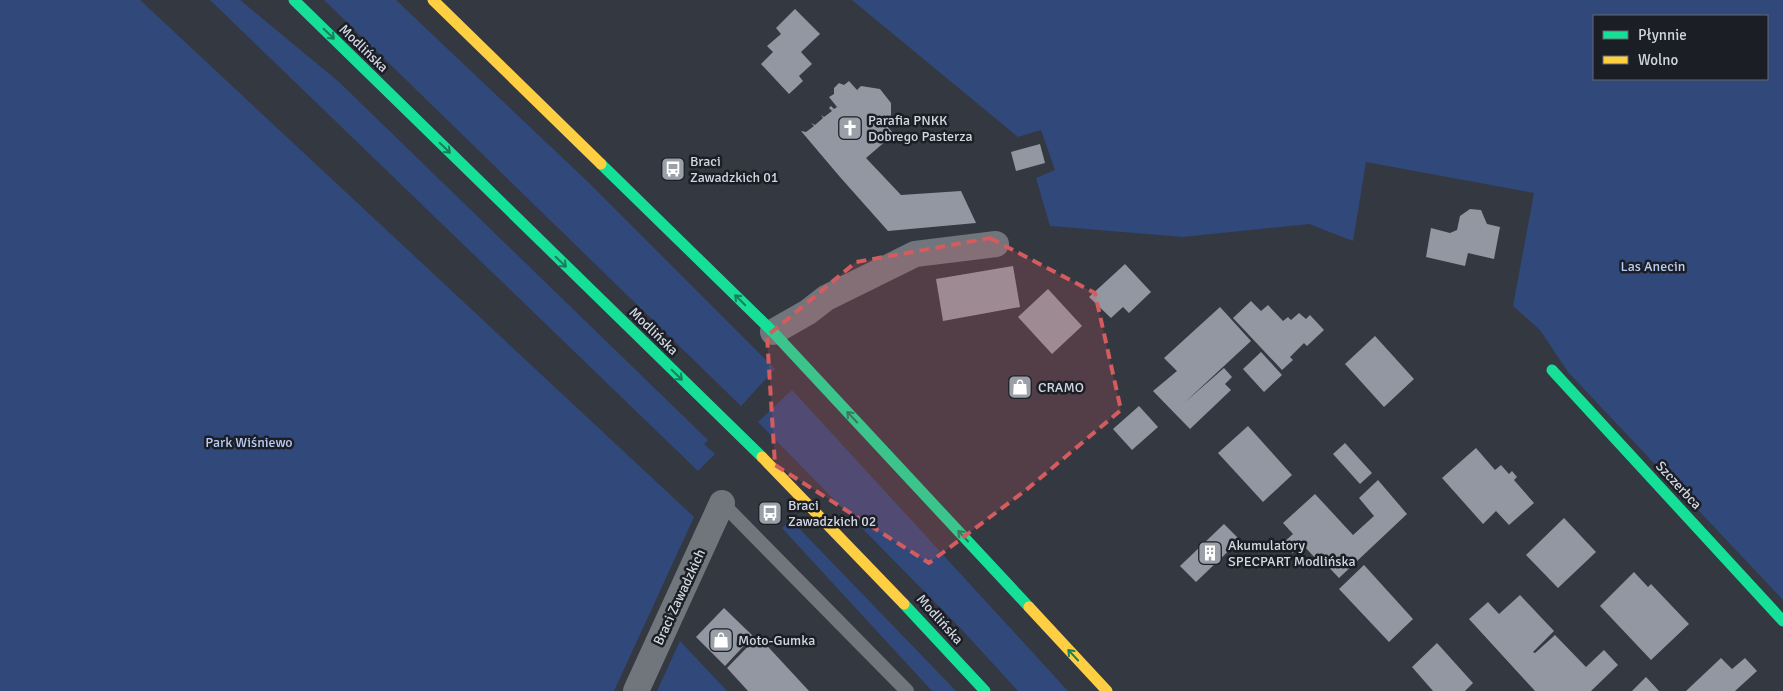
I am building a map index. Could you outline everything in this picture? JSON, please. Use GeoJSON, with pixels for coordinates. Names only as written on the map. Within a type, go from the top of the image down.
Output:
{"type":"FeatureCollection","features":[{"type":"Feature","properties":{"kind":"main road","name":"Modlińska"},"geometry":{"type":"LineString","coordinates":[[294,0],[812,507],[904,602],[985,691]]}},
{"type":"Feature","properties":{"kind":"main road"},"geometry":{"type":"LineString","coordinates":[[433,0],[773,332],[1107,691]]}},
{"type":"Feature","properties":{"kind":"main road","name":"Szczerbca"},"geometry":{"type":"LineString","coordinates":[[1552,370],[1783,621]]}},
{"type":"Feature","properties":{"kind":"street"},"geometry":{"type":"LineString","coordinates":[[773,332],[808,312],[826,298],[915,254],[996,244]]}},
{"type":"Feature","properties":{"kind":"street","name":"Braci Zawadzkich"},"geometry":{"type":"LineString","coordinates":[[636,691],[722,503]]}},
{"type":"Feature","properties":{"kind":"lane"},"geometry":{"type":"LineString","coordinates":[[722,503],[907,691]]}},
{"type":"Feature","properties":{"kind":"highlighted area"},"geometry":{"type":"Polygon","coordinates":[[[990,238],[1095,293],[1121,410],[1026,490],[929,563],[775,465],[767,336],[856,262],[990,238]]]}},
{"type":"Feature","properties":{"kind":"green space","name":"Park Wiśniewo"},"geometry":{"type":"Polygon","coordinates":[[[0,0],[140,0],[694,517],[614,691],[0,691],[0,0]]]}},
{"type":"Feature","properties":{"kind":"green space"},"geometry":{"type":"Polygon","coordinates":[[[210,0],[240,0],[339,82],[708,440],[704,444],[715,454],[698,471],[210,0]]]}},
{"type":"Feature","properties":{"kind":"green space"},"geometry":{"type":"Polygon","coordinates":[[[324,0],[396,0],[588,182],[775,369],[741,406],[324,0]]]}},
{"type":"Feature","properties":{"kind":"green space","name":"Las Anecin"},"geometry":{"type":"Polygon","coordinates":[[[852,0],[1783,0],[1783,600],[1568,372],[1540,330],[1513,306],[1534,193],[1366,162],[1353,241],[1309,224],[1183,237],[1050,226],[1036,178],[1055,170],[1041,130],[1018,137],[852,0]]]}},
{"type":"Feature","properties":{"kind":"green space"},"geometry":{"type":"Polygon","coordinates":[[[792,390],[1068,691],[1018,691],[963,631],[758,422],[792,390]]]}},
{"type":"Feature","properties":{"kind":"green space"},"geometry":{"type":"Polygon","coordinates":[[[791,520],[956,691],[932,691],[782,528],[791,520]]]}},
{"type":"Feature","properties":{"kind":"green space"},"geometry":{"type":"Polygon","coordinates":[[[680,641],[727,691],[657,691],[680,641]]]}},
{"type":"Feature","properties":{"kind":"building"},"geometry":{"type":"Polygon","coordinates":[[[795,9],[820,34],[801,52],[812,64],[799,76],[803,81],[789,94],[761,64],[773,52],[767,46],[781,34],[776,28],[795,9]]]}},
{"type":"Feature","properties":{"kind":"building"},"geometry":{"type":"Polygon","coordinates":[[[849,81],[857,90],[861,86],[880,89],[891,103],[891,122],[886,125],[894,134],[866,158],[901,195],[961,191],[976,223],[888,231],[801,131],[806,132],[814,126],[811,123],[815,125],[823,118],[821,115],[824,117],[832,111],[829,108],[831,106],[834,109],[837,107],[829,97],[834,94],[834,88],[839,83],[844,85],[849,81]]]}},
{"type":"Feature","properties":{"kind":"building"},"geometry":{"type":"Polygon","coordinates":[[[1040,144],[1045,163],[1016,171],[1011,152],[1040,144]]]}},
{"type":"Feature","properties":{"kind":"building"},"geometry":{"type":"Polygon","coordinates":[[[1470,209],[1481,210],[1487,224],[1500,227],[1494,259],[1468,253],[1465,266],[1426,257],[1431,228],[1450,233],[1457,230],[1460,216],[1470,209]]]}},
{"type":"Feature","properties":{"kind":"building"},"geometry":{"type":"Polygon","coordinates":[[[1125,264],[1151,292],[1129,313],[1123,307],[1111,318],[1089,297],[1125,264]]]}},
{"type":"Feature","properties":{"kind":"building"},"geometry":{"type":"Polygon","coordinates":[[[1013,266],[1020,307],[943,321],[936,279],[1013,266]]]}},
{"type":"Feature","properties":{"kind":"building"},"geometry":{"type":"Polygon","coordinates":[[[1048,289],[1082,326],[1052,354],[1018,317],[1048,289]]]}},
{"type":"Feature","properties":{"kind":"building"},"geometry":{"type":"Polygon","coordinates":[[[1251,301],[1261,311],[1268,305],[1283,321],[1288,317],[1291,320],[1299,313],[1306,319],[1310,315],[1324,330],[1307,346],[1304,343],[1290,357],[1293,360],[1282,370],[1233,318],[1251,301]]]}},
{"type":"Feature","properties":{"kind":"building"},"geometry":{"type":"Polygon","coordinates":[[[1220,307],[1251,341],[1184,403],[1224,368],[1232,377],[1225,384],[1231,390],[1190,429],[1153,391],[1177,371],[1164,358],[1220,307]]]}},
{"type":"Feature","properties":{"kind":"building"},"geometry":{"type":"Polygon","coordinates":[[[1375,336],[1414,379],[1384,407],[1345,364],[1375,336]]]}},
{"type":"Feature","properties":{"kind":"building"},"geometry":{"type":"Polygon","coordinates":[[[1261,352],[1282,375],[1264,392],[1243,369],[1261,352]]]}},
{"type":"Feature","properties":{"kind":"building"},"geometry":{"type":"Polygon","coordinates":[[[1139,406],[1158,427],[1132,450],[1113,429],[1139,406]]]}},
{"type":"Feature","properties":{"kind":"building"},"geometry":{"type":"Polygon","coordinates":[[[1248,426],[1292,475],[1263,502],[1218,453],[1248,426]]]}},
{"type":"Feature","properties":{"kind":"building"},"geometry":{"type":"Polygon","coordinates":[[[1345,443],[1372,473],[1360,484],[1333,454],[1345,443]]]}},
{"type":"Feature","properties":{"kind":"building"},"geometry":{"type":"Polygon","coordinates":[[[1476,448],[1495,470],[1501,465],[1509,474],[1512,471],[1517,477],[1514,480],[1534,503],[1509,525],[1496,511],[1483,524],[1442,478],[1476,448]]]}},
{"type":"Feature","properties":{"kind":"building"},"geometry":{"type":"Polygon","coordinates":[[[1378,480],[1407,514],[1339,578],[1319,557],[1317,560],[1302,544],[1293,553],[1283,543],[1293,534],[1283,523],[1315,494],[1353,535],[1374,516],[1359,498],[1378,480]]]}},
{"type":"Feature","properties":{"kind":"building"},"geometry":{"type":"Polygon","coordinates":[[[1564,518],[1596,552],[1558,588],[1526,555],[1564,518]]]}},
{"type":"Feature","properties":{"kind":"building","name":"Akumulatory SPECPART Modlińska"},"geometry":{"type":"Polygon","coordinates":[[[1224,524],[1240,540],[1196,582],[1180,566],[1224,524]]]}},
{"type":"Feature","properties":{"kind":"building"},"geometry":{"type":"Polygon","coordinates":[[[1364,565],[1413,619],[1389,642],[1339,589],[1364,565]]]}},
{"type":"Feature","properties":{"kind":"building"},"geometry":{"type":"Polygon","coordinates":[[[1634,572],[1648,587],[1651,584],[1689,624],[1651,660],[1600,606],[1634,572]]]}},
{"type":"Feature","properties":{"kind":"building"},"geometry":{"type":"Polygon","coordinates":[[[1520,595],[1554,631],[1533,652],[1535,653],[1555,635],[1586,667],[1604,650],[1618,665],[1591,691],[1535,691],[1469,619],[1488,602],[1499,614],[1520,595]]]}},
{"type":"Feature","properties":{"kind":"building"},"geometry":{"type":"Polygon","coordinates":[[[724,608],[753,636],[725,666],[696,637],[724,608]]]}},
{"type":"Feature","properties":{"kind":"building"},"geometry":{"type":"Polygon","coordinates":[[[758,636],[809,691],[748,691],[727,668],[758,636]]]}},
{"type":"Feature","properties":{"kind":"building"},"geometry":{"type":"Polygon","coordinates":[[[1437,643],[1473,683],[1465,691],[1433,691],[1412,667],[1437,643]]]}},
{"type":"Feature","properties":{"kind":"building"},"geometry":{"type":"Polygon","coordinates":[[[1721,658],[1732,669],[1745,658],[1757,671],[1735,691],[1686,691],[1721,658]]]}},
{"type":"Feature","properties":{"kind":"building"},"geometry":{"type":"Polygon","coordinates":[[[1646,677],[1659,691],[1632,691],[1646,677]]]}},
{"type":"Feature","properties":{"kind":"traffic: fast"},"geometry":{"type":"LineString","coordinates":[[294,0],[762,457]]}},
{"type":"Feature","properties":{"kind":"traffic: fast"},"geometry":{"type":"LineString","coordinates":[[601,164],[773,332],[1029,607]]}},
{"type":"Feature","properties":{"kind":"traffic: fast"},"geometry":{"type":"LineString","coordinates":[[1552,370],[1783,621]]}},
{"type":"Feature","properties":{"kind":"traffic: fast"},"geometry":{"type":"LineString","coordinates":[[904,604],[985,691]]}},
{"type":"Feature","properties":{"kind":"traffic: slow"},"geometry":{"type":"LineString","coordinates":[[433,0],[601,164]]}},
{"type":"Feature","properties":{"kind":"traffic: slow"},"geometry":{"type":"LineString","coordinates":[[762,457],[904,604]]}},
{"type":"Feature","properties":{"kind":"traffic: slow"},"geometry":{"type":"LineString","coordinates":[[1029,607],[1107,691]]}},
{"type":"Feature","properties":{"kind":"place","name":"Parafia PNKK Dobrego Pasterza"},"geometry":{"type":"Point","coordinates":[850,128]}},
{"type":"Feature","properties":{"kind":"place","name":"Braci Zawadzkich 01"},"geometry":{"type":"Point","coordinates":[673,169]}},
{"type":"Feature","properties":{"kind":"place","name":"CRAMO"},"geometry":{"type":"Point","coordinates":[1020,387]}},
{"type":"Feature","properties":{"kind":"place","name":"Braci Zawadzkich 02"},"geometry":{"type":"Point","coordinates":[770,513]}},
{"type":"Feature","properties":{"kind":"place","name":"Akumulatory SPECPART Modlińska"},"geometry":{"type":"Point","coordinates":[1210,553]}},
{"type":"Feature","properties":{"kind":"place","name":"Moto-Gumka"},"geometry":{"type":"Point","coordinates":[721,640]}}]}
